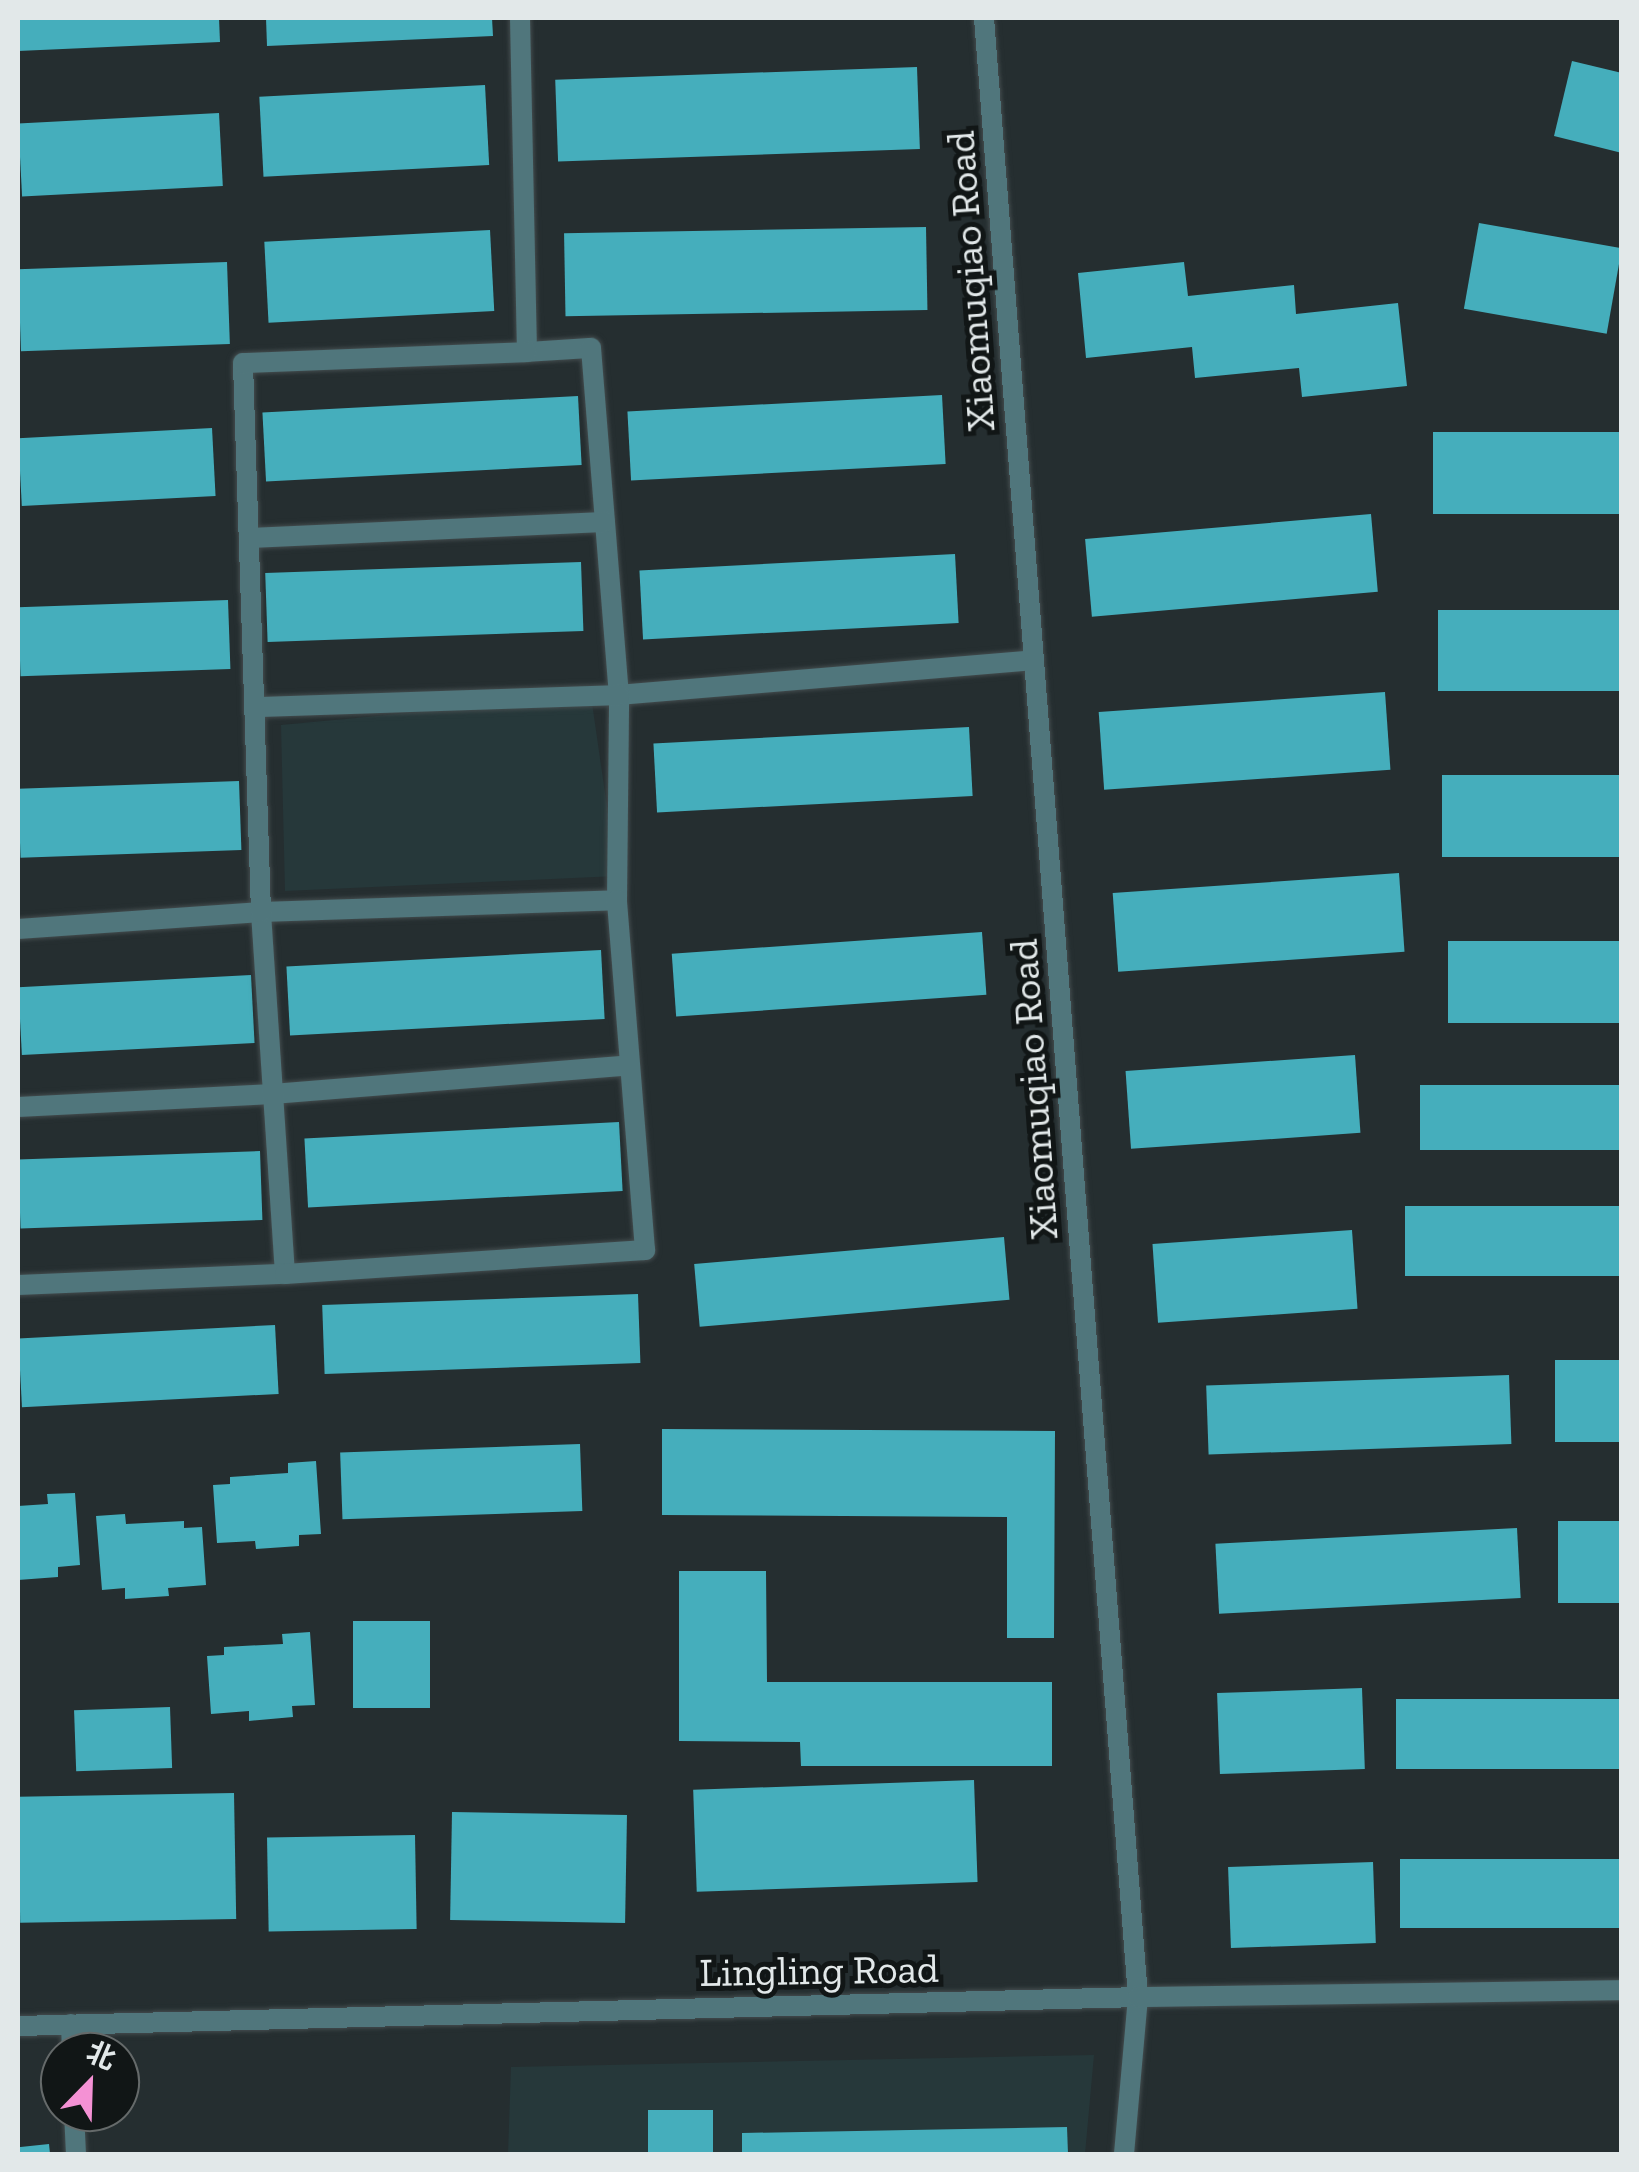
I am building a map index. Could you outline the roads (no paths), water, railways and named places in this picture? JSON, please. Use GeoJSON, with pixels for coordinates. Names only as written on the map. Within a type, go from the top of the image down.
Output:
{"type":"FeatureCollection","features":[{"type":"Feature","properties":{"kind":"street"},"geometry":{"type":"LineString","coordinates":[[520,18],[527,352]]}},
{"type":"Feature","properties":{"kind":"street","name":"Xiaomuqiao Road"},"geometry":{"type":"LineString","coordinates":[[984,18],[1138,1997],[1124,2154]]}},
{"type":"Feature","properties":{"kind":"street"},"geometry":{"type":"LineString","coordinates":[[18,1286],[285,1274],[646,1250],[617,900],[619,695],[591,348],[244,362],[261,912],[285,1274]]}},
{"type":"Feature","properties":{"kind":"street"},"geometry":{"type":"LineString","coordinates":[[250,538],[605,522]]}},
{"type":"Feature","properties":{"kind":"street"},"geometry":{"type":"LineString","coordinates":[[255,707],[619,695],[1034,660]]}},
{"type":"Feature","properties":{"kind":"street"},"geometry":{"type":"LineString","coordinates":[[18,929],[261,912],[617,900]]}},
{"type":"Feature","properties":{"kind":"street"},"geometry":{"type":"LineString","coordinates":[[18,1107],[273,1094],[630,1065]]}},
{"type":"Feature","properties":{"kind":"street","name":"Lingling Road"},"geometry":{"type":"LineString","coordinates":[[18,2026],[1138,1997],[1622,1990]]}},
{"type":"Feature","properties":{"kind":"street"},"geometry":{"type":"LineString","coordinates":[[71,2024],[71,2032]]}}]}
